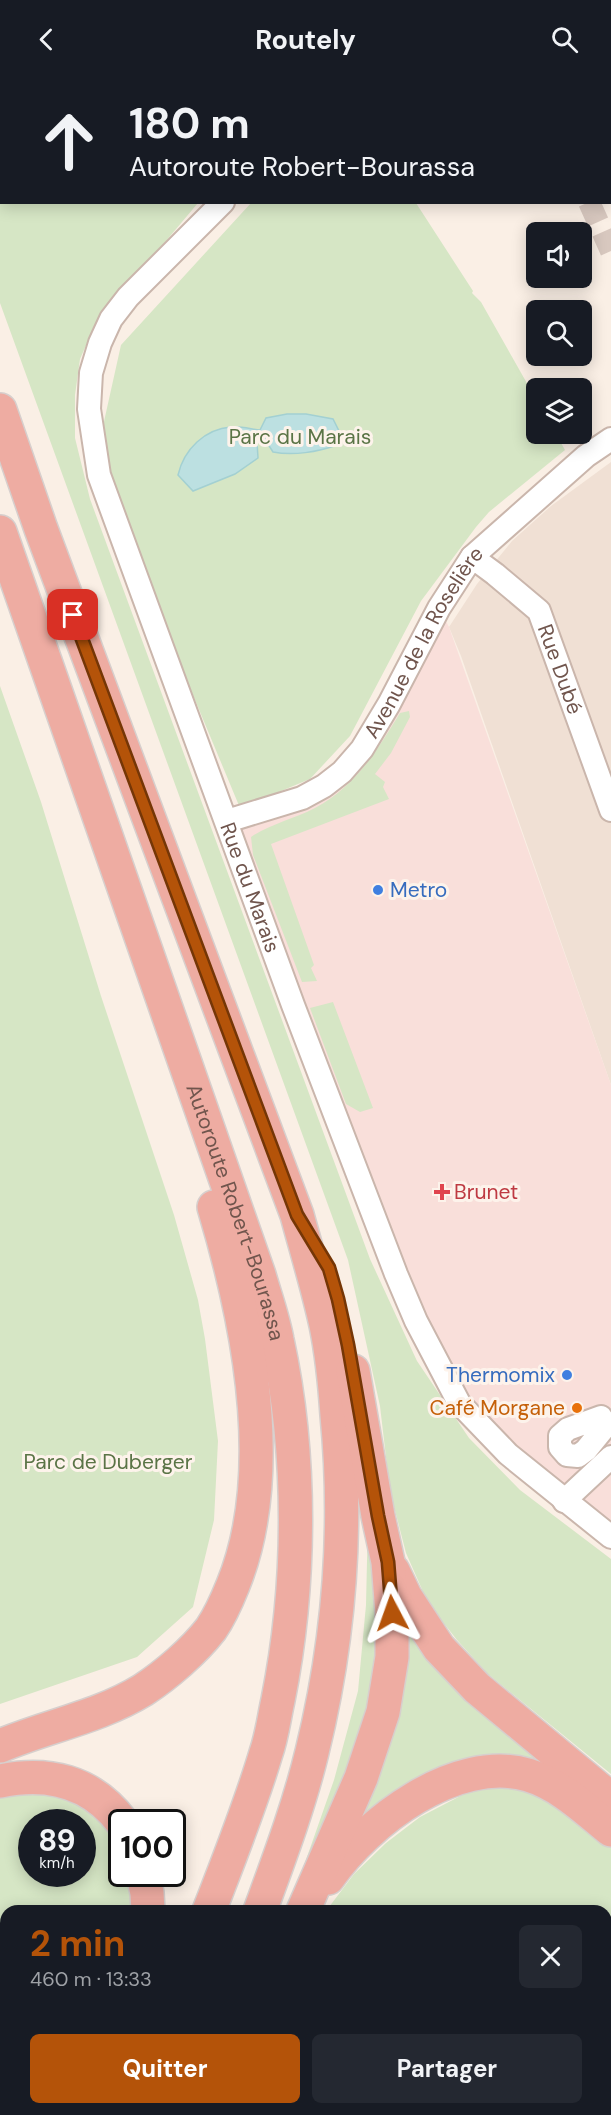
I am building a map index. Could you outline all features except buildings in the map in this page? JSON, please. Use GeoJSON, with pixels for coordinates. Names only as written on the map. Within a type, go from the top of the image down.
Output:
{"type":"FeatureCollection","features":[{"type":"Feature","properties":{"kind":"highway"},"geometry":{"type":"LineString","coordinates":[[0,410],[41,529],[297,1215],[326,1326],[342,1463],[339,1594],[327,1686],[312,1754],[286,1840],[262,1905]]}},
{"type":"Feature","properties":{"kind":"highway","name":"Autoroute Robert-Bourassa"},"geometry":{"type":"LineString","coordinates":[[0,532],[259,1275],[274,1329],[288,1413],[294,1479],[296,1539],[294,1584],[284,1670],[267,1752],[211,1905]]}},
{"type":"Feature","properties":{"kind":"highway"},"geometry":{"type":"LineString","coordinates":[[0,1746],[106,1708],[143,1689],[175,1666],[211,1629],[227,1601],[244,1560],[251,1527],[256,1447],[252,1384],[243,1323],[229,1261],[183,1104],[156,978]]}},
{"type":"Feature","properties":{"kind":"highway"},"geometry":{"type":"LineString","coordinates":[[297,1215],[329,1268],[348,1345],[388,1562],[392,1657],[383,1712],[361,1778],[307,1905]]}},
{"type":"Feature","properties":{"kind":"highway"},"geometry":{"type":"LineString","coordinates":[[388,1562],[405,1596],[439,1648],[477,1688],[611,1799]]}},
{"type":"Feature","properties":{"kind":"highway"},"geometry":{"type":"LineString","coordinates":[[308,1905],[333,1870],[361,1839],[394,1811],[432,1789],[467,1774],[494,1772],[526,1775],[549,1783],[572,1797],[611,1830]]}},
{"type":"Feature","properties":{"kind":"highway"},"geometry":{"type":"LineString","coordinates":[[0,1781],[34,1776],[54,1778],[87,1791],[110,1809]]}},
{"type":"Feature","properties":{"kind":"highway"},"geometry":{"type":"LineString","coordinates":[[145,1887],[147,1905]]}},
{"type":"Feature","properties":{"kind":"street","name":"Rue du Marais"},"geometry":{"type":"LineString","coordinates":[[221,204],[128,297],[111,319],[100,343],[91,373],[89,409],[99,475],[227,821],[292,1005],[396,1274],[440,1369],[459,1403],[508,1454],[611,1538]]}},
{"type":"Feature","properties":{"kind":"street","name":"Avenue de la Roselière"},"geometry":{"type":"LineString","coordinates":[[227,821],[302,798],[324,786],[342,772],[362,748],[389,704],[439,608],[472,557],[586,456],[611,439]]}},
{"type":"Feature","properties":{"kind":"street","name":"Rue Dubé"},"geometry":{"type":"LineString","coordinates":[[472,557],[539,611],[611,810]]}},
{"type":"Feature","properties":{"kind":"street"},"geometry":{"type":"LineString","coordinates":[[564,1501],[611,1457]]}},
{"type":"Feature","properties":{"kind":"shaded area"},"geometry":{"type":"Polygon","coordinates":[[[611,462],[611,1085],[449,627],[477,584],[512,541],[551,506],[611,462]]]}},
{"type":"Feature","properties":{"kind":"shaded area"},"geometry":{"type":"Polygon","coordinates":[[[439,608],[449,627],[611,1085],[611,1537],[459,1403],[227,821],[342,772],[439,608]]]}},
{"type":"Feature","properties":{"kind":"green space"},"geometry":{"type":"Polygon","coordinates":[[[0,204],[197,204],[95,325],[80,359],[75,395],[75,438],[90,499],[370,1259],[417,1361],[469,1438],[520,1490],[611,1559],[611,1774],[488,1674],[428,1603],[406,1553],[390,1491],[380,1406],[348,1260],[0,303],[0,204]]]}},
{"type":"Feature","properties":{"kind":"green space","name":"Parc du Marais"},"geometry":{"type":"Polygon","coordinates":[[[250,204],[417,204],[473,291],[472,293],[481,302],[526,382],[526,444],[562,444],[565,450],[489,512],[476,527],[421,601],[350,736],[310,779],[240,808],[153,599],[110,487],[103,426],[121,345],[250,204]]]}},
{"type":"Feature","properties":{"kind":"green space","name":"Parc de Duberger"},"geometry":{"type":"Polygon","coordinates":[[[0,686],[41,802],[101,996],[174,1215],[198,1300],[218,1441],[214,1520],[193,1607],[137,1657],[0,1704],[0,686]]]}},
{"type":"Feature","properties":{"kind":"green space"},"geometry":{"type":"Polygon","coordinates":[[[409,711],[410,717],[391,753],[375,774],[385,782],[383,787],[389,799],[271,844],[314,965],[311,968],[317,981],[302,982],[253,855],[251,837],[315,808],[342,790],[374,754],[400,713],[409,711]]]}},
{"type":"Feature","properties":{"kind":"green space"},"geometry":{"type":"Polygon","coordinates":[[[333,1002],[373,1108],[360,1112],[346,1104],[310,1008],[333,1002]]]}},
{"type":"Feature","properties":{"kind":"green space"},"geometry":{"type":"Polygon","coordinates":[[[368,1517],[379,1517],[379,1711],[290,1905],[334,1780],[358,1691],[366,1605],[368,1517]]]}},
{"type":"Feature","properties":{"kind":"green space"},"geometry":{"type":"Polygon","coordinates":[[[398,1617],[560,1764],[511,1764],[346,1840],[398,1617]]]}},
{"type":"Feature","properties":{"kind":"green space"},"geometry":{"type":"Polygon","coordinates":[[[516,1786],[548,1795],[611,1842],[611,1905],[331,1905],[354,1874],[386,1843],[420,1817],[470,1791],[516,1786]]]}},
{"type":"Feature","properties":{"kind":"green space"},"geometry":{"type":"Polygon","coordinates":[[[13,1791],[73,1797],[87,1809],[18,1809],[18,1887],[96,1887],[96,1817],[108,1827],[108,1887],[130,1887],[133,1905],[0,1905],[0,1794],[13,1791]]]}},
{"type":"Feature","properties":{"kind":"water"},"geometry":{"type":"Polygon","coordinates":[[[287,414],[306,414],[333,419],[339,431],[337,445],[322,450],[289,454],[273,452],[266,441],[257,442],[258,458],[235,474],[193,491],[178,475],[185,457],[204,436],[231,427],[260,430],[266,418],[287,414]]]}},
{"type":"Feature","properties":{"kind":"tunnel"},"geometry":{"type":"LineString","coordinates":[[590,204],[611,251]]}},
{"type":"Feature","properties":{"kind":"place","name":"Metro"},"geometry":{"type":"Point","coordinates":[378,890]}},
{"type":"Feature","properties":{"kind":"place","name":"Brunet"},"geometry":{"type":"Point","coordinates":[442,1192]}},
{"type":"Feature","properties":{"kind":"place","name":"Thermomix"},"geometry":{"type":"Point","coordinates":[567,1375]}},
{"type":"Feature","properties":{"kind":"place","name":"Café Morgane"},"geometry":{"type":"Point","coordinates":[577,1408]}},
{"type":"Feature","properties":{"kind":"route"},"geometry":{"type":"LineString","coordinates":[[73,615],[297,1215],[329,1268],[348,1345],[388,1562],[392,1613]]}}]}
